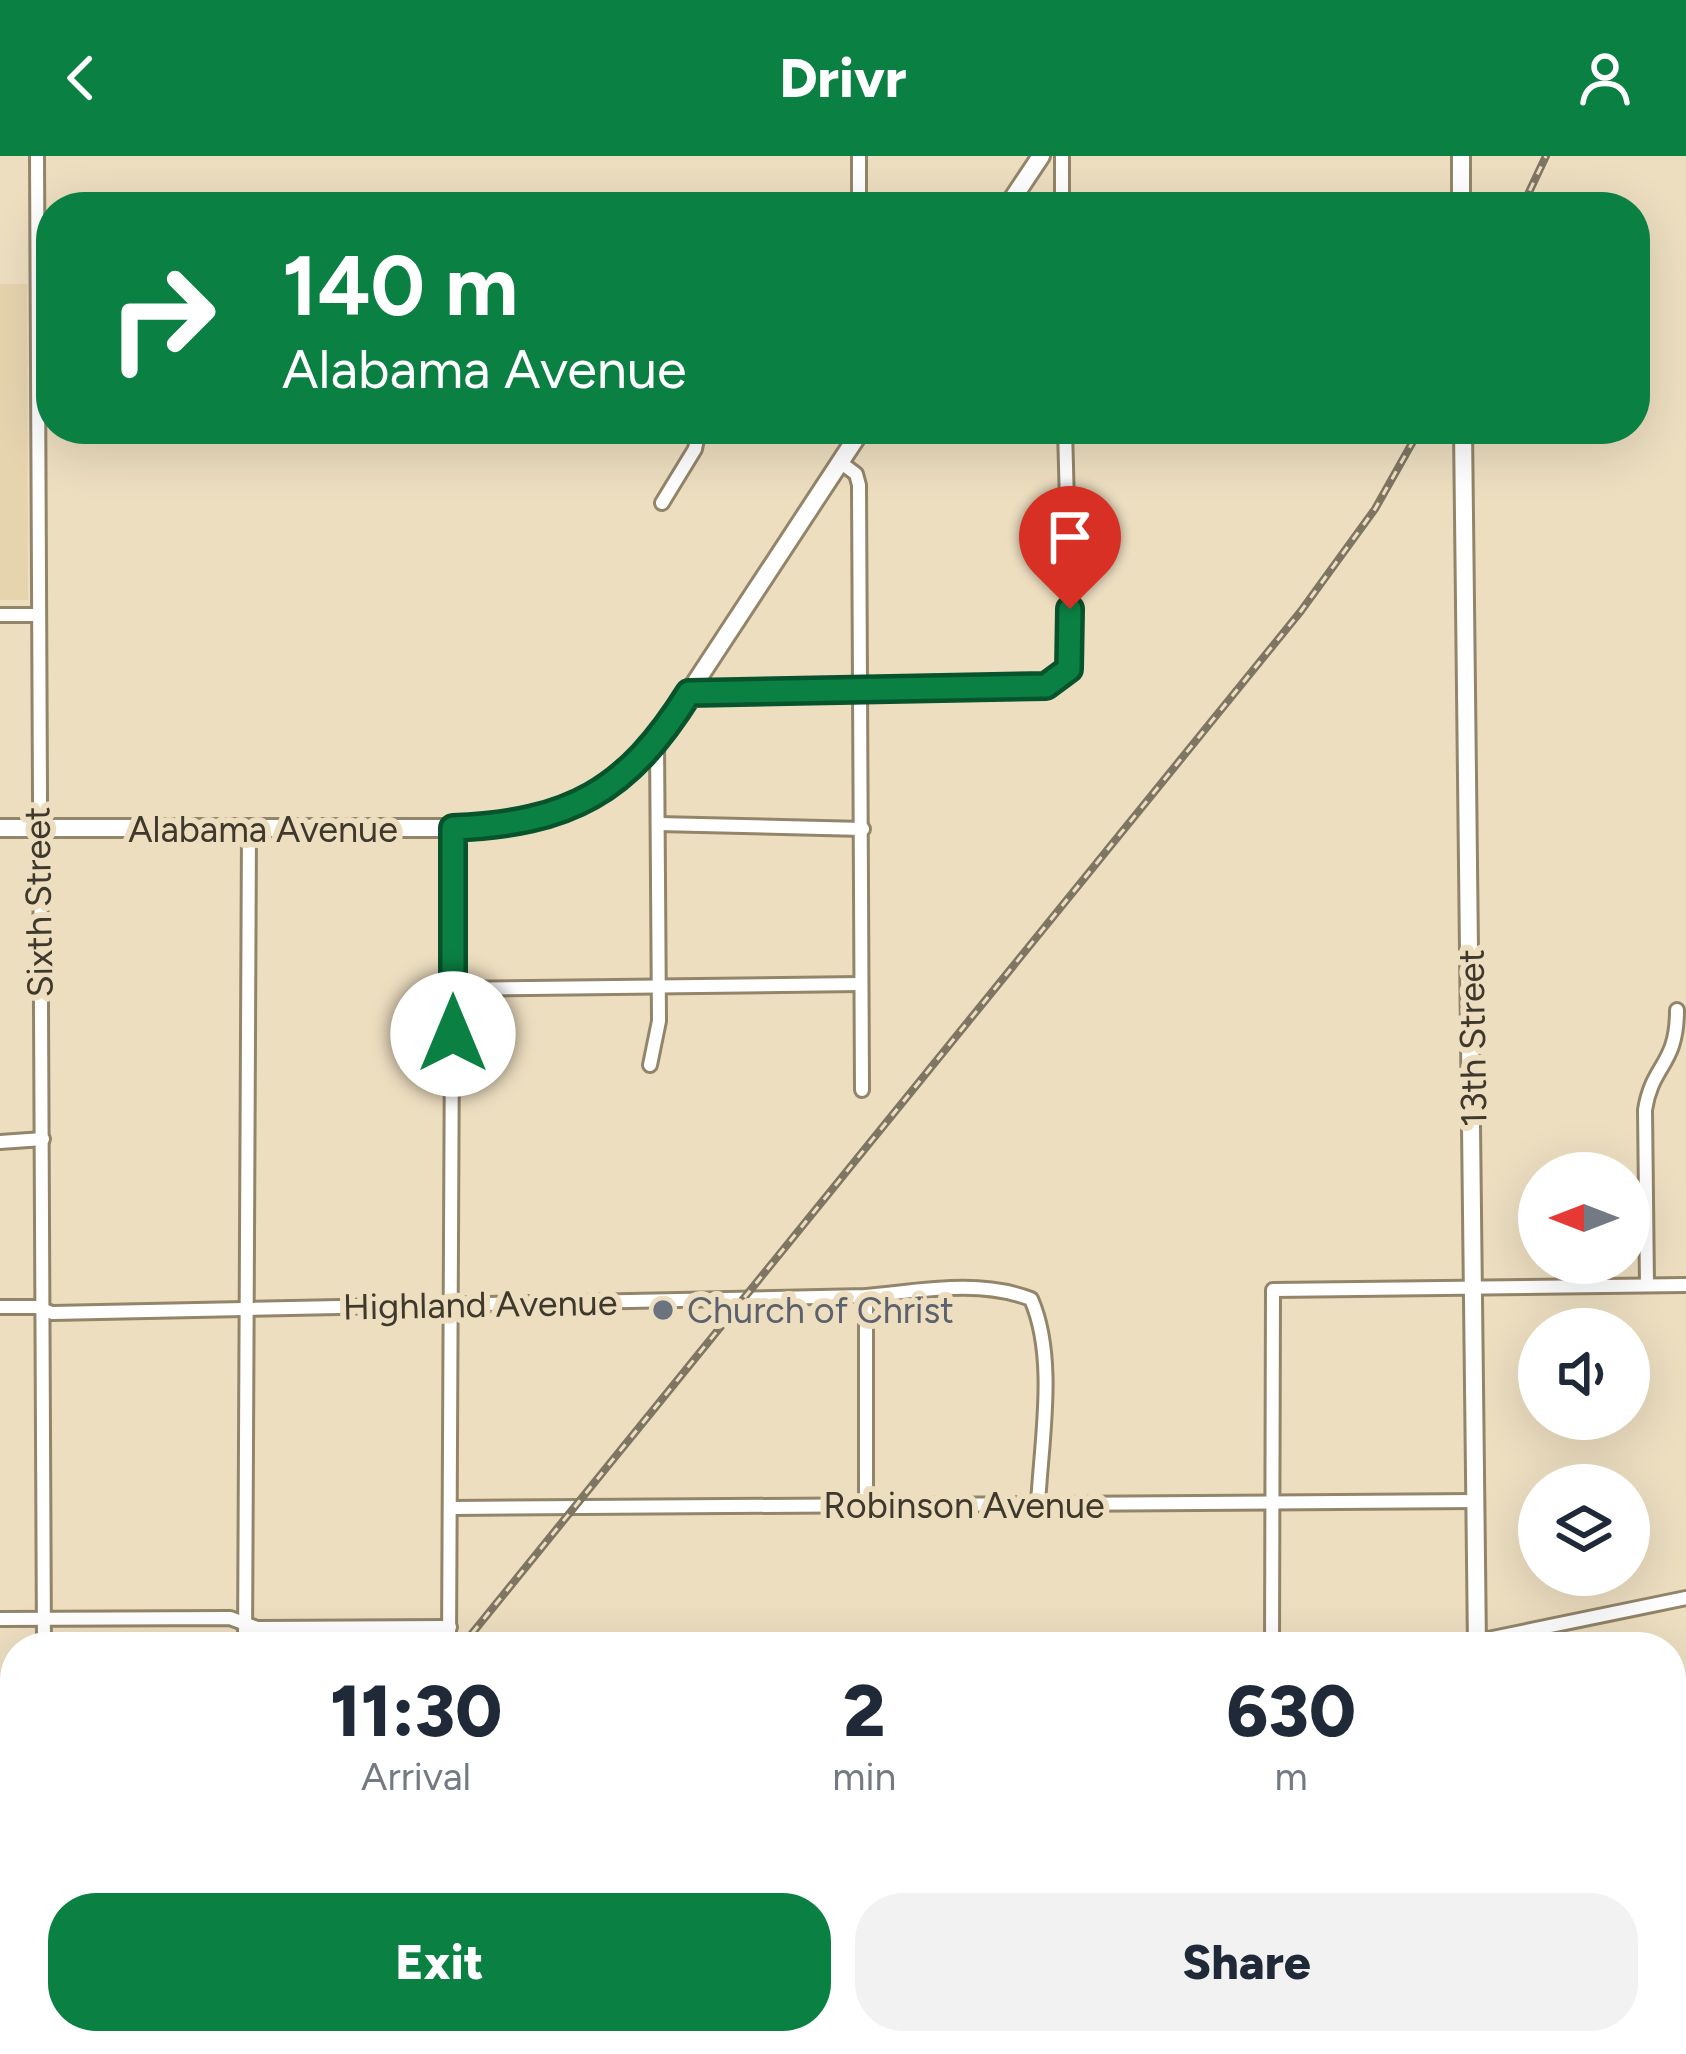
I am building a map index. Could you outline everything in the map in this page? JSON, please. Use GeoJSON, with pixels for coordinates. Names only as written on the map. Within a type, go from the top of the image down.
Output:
{"type":"FeatureCollection","features":[{"type":"Feature","properties":{"kind":"street","name":"Sixth Street"},"geometry":{"type":"LineString","coordinates":[[37,156],[38,192]]}},
{"type":"Feature","properties":{"kind":"street"},"geometry":{"type":"LineString","coordinates":[[859,156],[859,192]]}},
{"type":"Feature","properties":{"kind":"street"},"geometry":{"type":"LineString","coordinates":[[1017,192],[1041,156]]}},
{"type":"Feature","properties":{"kind":"street"},"geometry":{"type":"LineString","coordinates":[[1062,156],[1062,192]]}},
{"type":"Feature","properties":{"kind":"street"},"geometry":{"type":"LineString","coordinates":[[1461,156],[1461,192]]}},
{"type":"Feature","properties":{"kind":"street","name":"Sixth Street"},"geometry":{"type":"LineString","coordinates":[[42,444],[36,829],[43,1139],[44,1632]]}},
{"type":"Feature","properties":{"kind":"street"},"geometry":{"type":"LineString","coordinates":[[662,503],[696,444]]}},
{"type":"Feature","properties":{"kind":"street","name":"Alabama Avenue"},"geometry":{"type":"LineString","coordinates":[[0,828],[453,828],[524,823],[570,809],[617,782],[656,742],[852,444]]}},
{"type":"Feature","properties":{"kind":"street"},"geometry":{"type":"LineString","coordinates":[[689,693],[1046,686],[1062,679],[1071,654],[1065,444]]}},
{"type":"Feature","properties":{"kind":"street","name":"13th Street"},"geometry":{"type":"LineString","coordinates":[[1462,444],[1478,1632]]}},
{"type":"Feature","properties":{"kind":"street"},"geometry":{"type":"LineString","coordinates":[[840,462],[856,474],[859,485],[862,1090]]}},
{"type":"Feature","properties":{"kind":"street"},"geometry":{"type":"LineString","coordinates":[[0,615],[37,615]]}},
{"type":"Feature","properties":{"kind":"street"},"geometry":{"type":"LineString","coordinates":[[650,1065],[657,1041],[656,742]]}},
{"type":"Feature","properties":{"kind":"street"},"geometry":{"type":"LineString","coordinates":[[658,824],[863,829]]}},
{"type":"Feature","properties":{"kind":"street"},"geometry":{"type":"LineString","coordinates":[[450,1632],[453,828]]}},
{"type":"Feature","properties":{"kind":"street"},"geometry":{"type":"LineString","coordinates":[[245,1632],[249,831]]}},
{"type":"Feature","properties":{"kind":"street"},"geometry":{"type":"LineString","coordinates":[[454,989],[861,984]]}},
{"type":"Feature","properties":{"kind":"street"},"geometry":{"type":"LineString","coordinates":[[1647,1285],[1645,1110],[1648,1088],[1677,1045],[1677,1010]]}},
{"type":"Feature","properties":{"kind":"street"},"geometry":{"type":"LineString","coordinates":[[0,1142],[43,1139]]}},
{"type":"Feature","properties":{"kind":"street"},"geometry":{"type":"LineString","coordinates":[[1272,1632],[1273,1290],[1686,1285]]}},
{"type":"Feature","properties":{"kind":"street","name":"Highland Avenue"},"geometry":{"type":"LineString","coordinates":[[0,1307],[247,1308],[866,1296],[971,1287],[1031,1299],[1040,1319],[1044,1398],[1038,1505]]}},
{"type":"Feature","properties":{"kind":"street"},"geometry":{"type":"LineString","coordinates":[[866,1296],[866,1506]]}},
{"type":"Feature","properties":{"kind":"street","name":"Robinson Avenue"},"geometry":{"type":"LineString","coordinates":[[451,1508],[1476,1501]]}},
{"type":"Feature","properties":{"kind":"street"},"geometry":{"type":"LineString","coordinates":[[1532,1632],[1686,1598]]}},
{"type":"Feature","properties":{"kind":"street"},"geometry":{"type":"LineString","coordinates":[[0,1619],[230,1618],[245,1624],[450,1627]]}},
{"type":"Feature","properties":{"kind":"shaded area"},"geometry":{"type":"Polygon","coordinates":[[[0,284],[27,284],[28,600],[0,600],[0,284]]]}},
{"type":"Feature","properties":{"kind":"railway"},"geometry":{"type":"LineString","coordinates":[[1529,192],[1546,156]]}},
{"type":"Feature","properties":{"kind":"railway"},"geometry":{"type":"LineString","coordinates":[[473,1632],[1301,611],[1375,509],[1412,444]]}},
{"type":"Feature","properties":{"kind":"place","name":"Church of Christ"},"geometry":{"type":"Point","coordinates":[663,1310]}},
{"type":"Feature","properties":{"kind":"route"},"geometry":{"type":"LineString","coordinates":[[453,1034],[453,828],[524,823],[587,800],[617,782],[641,759],[689,693],[1046,686],[1062,679],[1069,669],[1070,609]]}}]}
